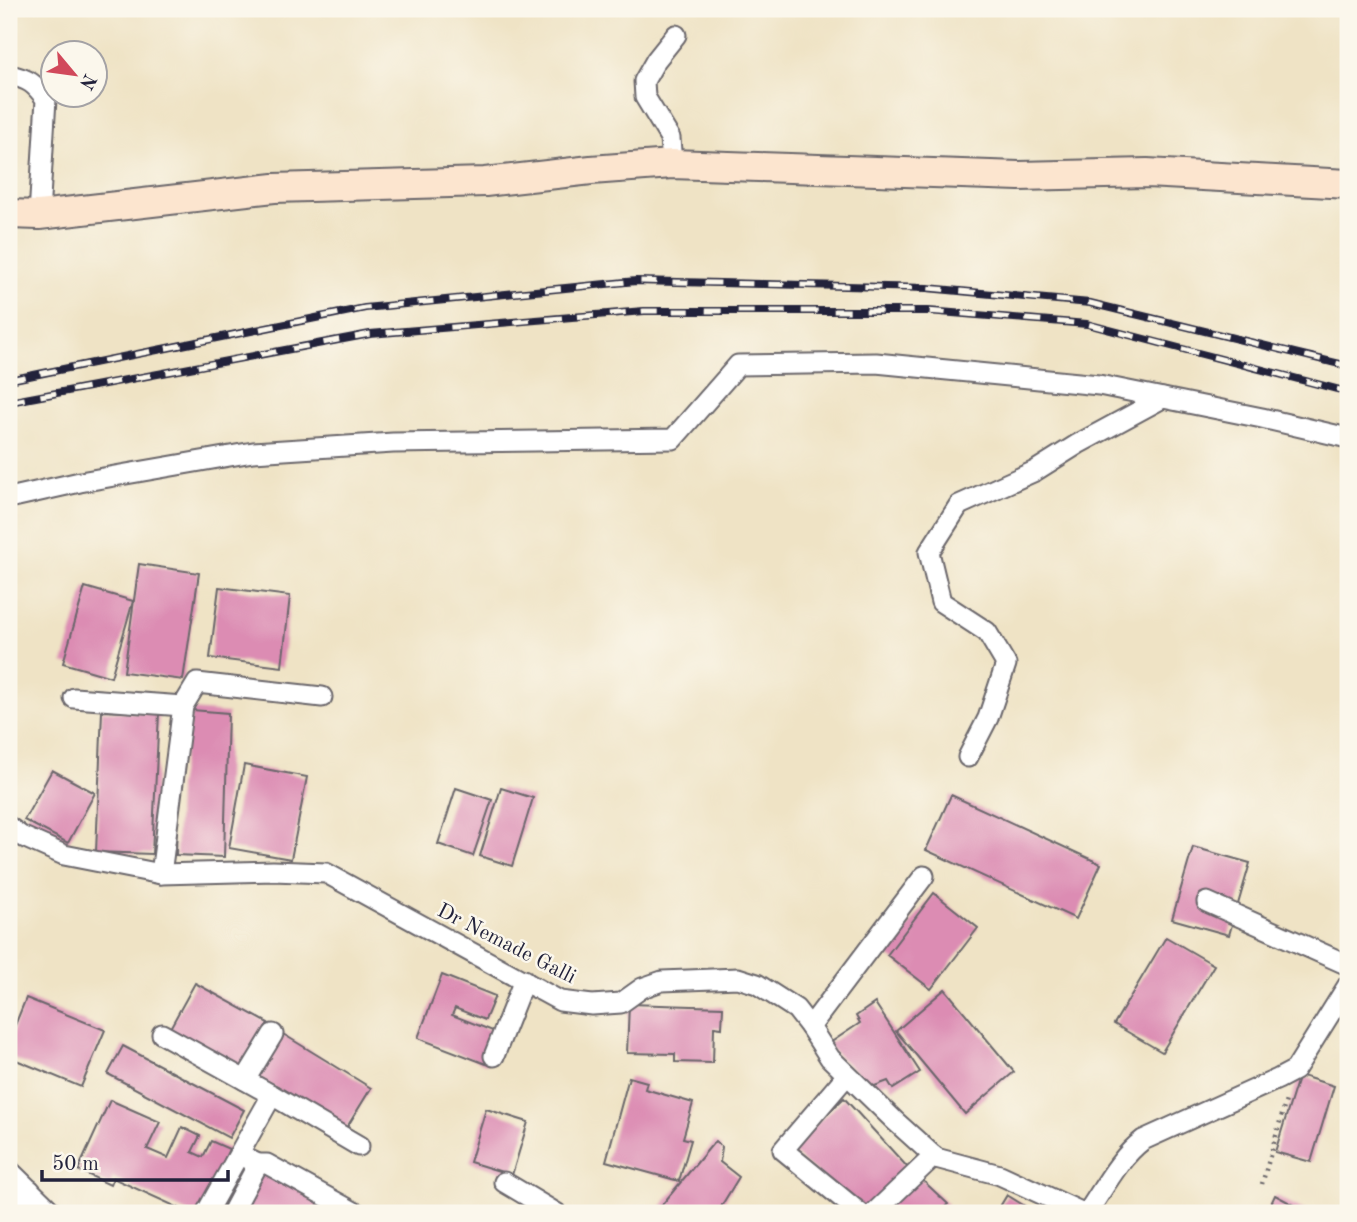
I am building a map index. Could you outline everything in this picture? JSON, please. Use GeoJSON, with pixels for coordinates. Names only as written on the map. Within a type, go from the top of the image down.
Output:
{"type":"FeatureCollection","features":[{"type":"Feature","properties":{"kind":"street"},"geometry":{"type":"LineString","coordinates":[[672,164],[670,138],[645,97],[644,81],[656,60],[676,36]]}},
{"type":"Feature","properties":{"kind":"street"},"geometry":{"type":"LineString","coordinates":[[9,75],[34,84],[46,99],[39,215]]}},
{"type":"Feature","properties":{"kind":"street"},"geometry":{"type":"LineString","coordinates":[[9,214],[39,215],[274,188],[485,182],[672,164],[1019,176],[1147,173],[1348,184]]}},
{"type":"Feature","properties":{"kind":"street"},"geometry":{"type":"LineString","coordinates":[[9,498],[80,482],[253,452],[393,443],[673,439],[738,365],[876,363],[1099,385],[1348,438]]}},
{"type":"Feature","properties":{"kind":"street"},"geometry":{"type":"LineString","coordinates":[[968,757],[988,718],[1006,664],[986,632],[941,602],[929,552],[959,505],[1035,471],[1078,444],[1163,398]]}},
{"type":"Feature","properties":{"kind":"street"},"geometry":{"type":"LineString","coordinates":[[161,874],[183,706],[197,682],[322,697]]}},
{"type":"Feature","properties":{"kind":"street"},"geometry":{"type":"LineString","coordinates":[[74,698],[183,706]]}},
{"type":"Feature","properties":{"kind":"street","name":"Dr Nemade Galli"},"geometry":{"type":"LineString","coordinates":[[9,827],[21,836],[64,855],[161,874],[273,871],[326,873],[560,1001],[593,1005],[621,1003],[642,989],[662,981],[738,978],[757,984],[796,1009],[830,1058],[934,1157],[1000,1175],[1085,1213]]}},
{"type":"Feature","properties":{"kind":"street"},"geometry":{"type":"LineString","coordinates":[[810,1027],[924,876]]}},
{"type":"Feature","properties":{"kind":"street"},"geometry":{"type":"LineString","coordinates":[[1208,902],[1348,965]]}},
{"type":"Feature","properties":{"kind":"street"},"geometry":{"type":"LineString","coordinates":[[494,1056],[524,980]]}},
{"type":"Feature","properties":{"kind":"street"},"geometry":{"type":"LineString","coordinates":[[1085,1213],[1124,1158],[1143,1140],[1295,1070],[1348,985]]}},
{"type":"Feature","properties":{"kind":"street"},"geometry":{"type":"LineString","coordinates":[[162,1034],[359,1146]]}},
{"type":"Feature","properties":{"kind":"street"},"geometry":{"type":"LineString","coordinates":[[245,1080],[273,1034]]}},
{"type":"Feature","properties":{"kind":"street"},"geometry":{"type":"LineString","coordinates":[[847,1075],[783,1150],[860,1213]]}},
{"type":"Feature","properties":{"kind":"street"},"geometry":{"type":"LineString","coordinates":[[206,1213],[272,1096]]}},
{"type":"Feature","properties":{"kind":"street"},"geometry":{"type":"LineString","coordinates":[[239,1155],[258,1164],[267,1164],[356,1213]]}},
{"type":"Feature","properties":{"kind":"street"},"geometry":{"type":"LineString","coordinates":[[874,1213],[934,1157]]}},
{"type":"Feature","properties":{"kind":"street"},"geometry":{"type":"LineString","coordinates":[[236,1213],[234,1209],[258,1164]]}},
{"type":"Feature","properties":{"kind":"street"},"geometry":{"type":"LineString","coordinates":[[9,1170],[53,1213]]}},
{"type":"Feature","properties":{"kind":"street"},"geometry":{"type":"LineString","coordinates":[[504,1182],[556,1213]]}},
{"type":"Feature","properties":{"kind":"street"},"geometry":{"type":"LineString","coordinates":[[17,1213],[30,1190]]}},
{"type":"Feature","properties":{"kind":"path"},"geometry":{"type":"LineString","coordinates":[[1262,1184],[1295,1070]]}},
{"type":"Feature","properties":{"kind":"building"},"geometry":{"type":"Polygon","coordinates":[[[139,564],[199,573],[183,680],[124,672],[139,564]]]}},
{"type":"Feature","properties":{"kind":"building"},"geometry":{"type":"Polygon","coordinates":[[[85,587],[133,601],[111,677],[63,663],[85,587]]]}},
{"type":"Feature","properties":{"kind":"building"},"geometry":{"type":"Polygon","coordinates":[[[219,587],[290,596],[282,667],[210,658],[219,587]]]}},
{"type":"Feature","properties":{"kind":"building"},"geometry":{"type":"Polygon","coordinates":[[[192,710],[228,713],[224,857],[176,855],[178,786],[192,710]]]}},
{"type":"Feature","properties":{"kind":"building"},"geometry":{"type":"Polygon","coordinates":[[[102,711],[159,713],[152,854],[96,852],[102,711]]]}},
{"type":"Feature","properties":{"kind":"building"},"geometry":{"type":"Polygon","coordinates":[[[244,765],[307,777],[291,859],[229,848],[244,765]]]}},
{"type":"Feature","properties":{"kind":"building"},"geometry":{"type":"Polygon","coordinates":[[[52,770],[95,793],[68,843],[24,820],[52,770]]]}},
{"type":"Feature","properties":{"kind":"building"},"geometry":{"type":"Polygon","coordinates":[[[456,788],[492,800],[473,856],[438,844],[456,788]]]}},
{"type":"Feature","properties":{"kind":"building"},"geometry":{"type":"Polygon","coordinates":[[[501,788],[533,798],[512,866],[480,856],[501,788]]]}},
{"type":"Feature","properties":{"kind":"building"},"geometry":{"type":"Polygon","coordinates":[[[951,795],[1101,864],[1076,919],[926,850],[951,795]]]}},
{"type":"Feature","properties":{"kind":"building"},"geometry":{"type":"Polygon","coordinates":[[[1193,847],[1250,863],[1229,935],[1172,919],[1193,847]]]}},
{"type":"Feature","properties":{"kind":"building"},"geometry":{"type":"Polygon","coordinates":[[[934,893],[978,928],[931,989],[887,955],[934,893]]]}},
{"type":"Feature","properties":{"kind":"building"},"geometry":{"type":"Polygon","coordinates":[[[1166,937],[1214,965],[1162,1052],[1114,1024],[1166,937]]]}},
{"type":"Feature","properties":{"kind":"building"},"geometry":{"type":"Polygon","coordinates":[[[442,975],[495,996],[485,1020],[455,1008],[452,1015],[498,1033],[486,1064],[418,1038],[442,975]]]}},
{"type":"Feature","properties":{"kind":"building"},"geometry":{"type":"Polygon","coordinates":[[[195,983],[268,1023],[243,1070],[169,1030],[195,983]]]}},
{"type":"Feature","properties":{"kind":"building"},"geometry":{"type":"Polygon","coordinates":[[[945,989],[1014,1072],[965,1114],[896,1031],[945,989]]]}},
{"type":"Feature","properties":{"kind":"building"},"geometry":{"type":"Polygon","coordinates":[[[26,998],[105,1030],[81,1087],[9,1057],[9,1040],[26,998]]]}},
{"type":"Feature","properties":{"kind":"building"},"geometry":{"type":"Polygon","coordinates":[[[875,1003],[920,1072],[893,1089],[888,1081],[872,1087],[827,1045],[860,1023],[856,1016],[875,1003]]]}},
{"type":"Feature","properties":{"kind":"building"},"geometry":{"type":"Polygon","coordinates":[[[629,1004],[723,1007],[722,1028],[714,1027],[713,1063],[675,1062],[675,1054],[627,1053],[629,1004]]]}},
{"type":"Feature","properties":{"kind":"building"},"geometry":{"type":"Polygon","coordinates":[[[283,1034],[371,1088],[344,1132],[256,1077],[283,1034]]]}},
{"type":"Feature","properties":{"kind":"building"},"geometry":{"type":"Polygon","coordinates":[[[123,1046],[244,1110],[229,1138],[108,1074],[123,1046]]]}},
{"type":"Feature","properties":{"kind":"building"},"geometry":{"type":"Polygon","coordinates":[[[1299,1075],[1334,1086],[1311,1162],[1275,1152],[1299,1075]]]}},
{"type":"Feature","properties":{"kind":"building"},"geometry":{"type":"Polygon","coordinates":[[[629,1077],[647,1082],[645,1089],[693,1103],[683,1138],[691,1140],[679,1181],[606,1161],[629,1077]]]}},
{"type":"Feature","properties":{"kind":"building"},"geometry":{"type":"Polygon","coordinates":[[[844,1098],[910,1170],[864,1213],[789,1150],[844,1098]]]}},
{"type":"Feature","properties":{"kind":"building"},"geometry":{"type":"Polygon","coordinates":[[[110,1100],[160,1122],[147,1149],[168,1158],[182,1127],[200,1136],[192,1152],[203,1157],[211,1141],[229,1149],[200,1213],[190,1213],[113,1178],[110,1185],[78,1170],[110,1100]]]}},
{"type":"Feature","properties":{"kind":"building"},"geometry":{"type":"Polygon","coordinates":[[[486,1109],[528,1122],[512,1175],[470,1162],[486,1109]]]}},
{"type":"Feature","properties":{"kind":"building"},"geometry":{"type":"Polygon","coordinates":[[[715,1141],[722,1147],[720,1162],[739,1177],[717,1213],[675,1213],[661,1206],[715,1141]]]}},
{"type":"Feature","properties":{"kind":"building"},"geometry":{"type":"Polygon","coordinates":[[[260,1168],[347,1213],[246,1213],[238,1209],[260,1168]]]}},
{"type":"Feature","properties":{"kind":"building"},"geometry":{"type":"Polygon","coordinates":[[[917,1175],[948,1204],[942,1210],[945,1213],[881,1213],[917,1175]]]}},
{"type":"Feature","properties":{"kind":"building"},"geometry":{"type":"Polygon","coordinates":[[[1007,1195],[1036,1213],[996,1213],[1007,1195]]]}},
{"type":"Feature","properties":{"kind":"building"},"geometry":{"type":"Polygon","coordinates":[[[1275,1195],[1309,1213],[1267,1212],[1275,1195]]]}},
{"type":"Feature","properties":{"kind":"railway"},"geometry":{"type":"LineString","coordinates":[[9,380],[365,308],[636,281],[927,288],[1090,303],[1348,366]]}},
{"type":"Feature","properties":{"kind":"railway"},"geometry":{"type":"LineString","coordinates":[[9,402],[370,334],[644,311],[928,311],[1087,324],[1348,392]]}}]}
